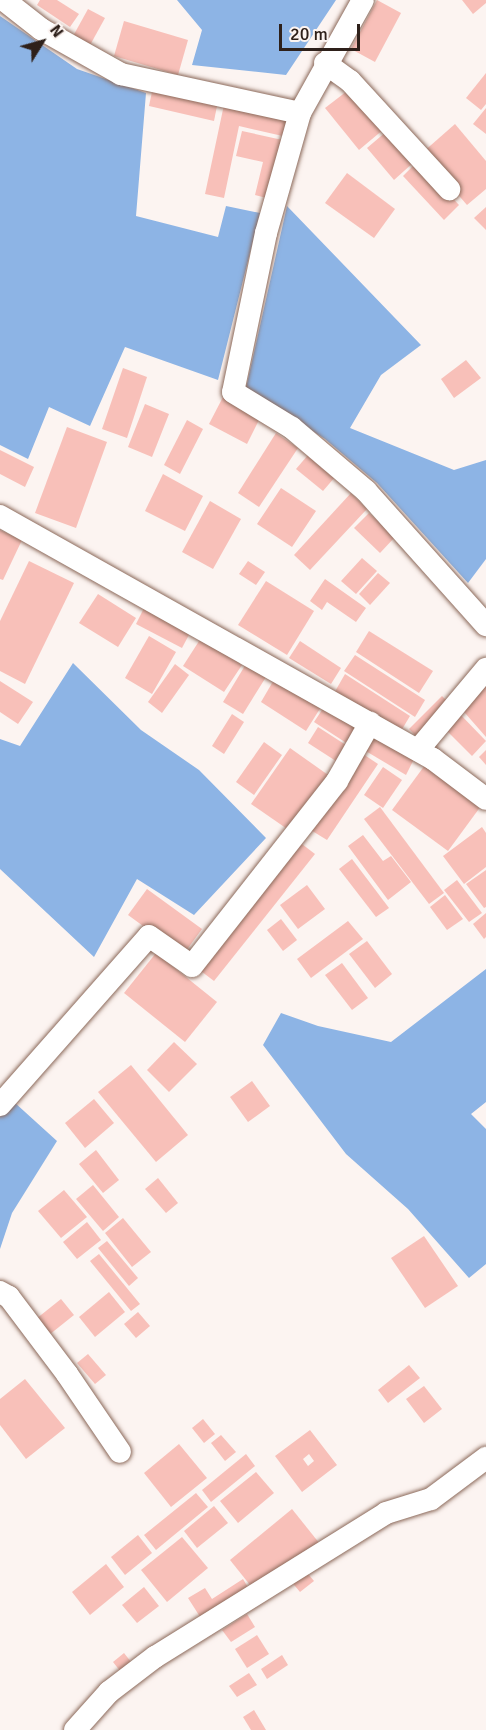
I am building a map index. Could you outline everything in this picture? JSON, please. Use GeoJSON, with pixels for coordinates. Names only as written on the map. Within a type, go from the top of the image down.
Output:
{"type":"FeatureCollection","features":[{"type":"Feature","properties":{"kind":"street"},"geometry":{"type":"LineString","coordinates":[[4,0],[41,29],[121,74],[300,113]]}},
{"type":"Feature","properties":{"kind":"street"},"geometry":{"type":"LineString","coordinates":[[363,0],[325,63],[300,113],[266,233],[233,392],[292,428],[366,490],[486,625]]}},
{"type":"Feature","properties":{"kind":"street"},"geometry":{"type":"LineString","coordinates":[[325,63],[350,81],[449,189]]}},
{"type":"Feature","properties":{"kind":"street"},"geometry":{"type":"LineString","coordinates":[[0,516],[418,750],[486,799]]}},
{"type":"Feature","properties":{"kind":"street"},"geometry":{"type":"LineString","coordinates":[[418,750],[486,669]]}},
{"type":"Feature","properties":{"kind":"street"},"geometry":{"type":"LineString","coordinates":[[0,1105],[149,936],[192,966],[337,781],[370,723]]}},
{"type":"Feature","properties":{"kind":"street"},"geometry":{"type":"LineString","coordinates":[[0,1292],[9,1297],[67,1374],[120,1452]]}},
{"type":"Feature","properties":{"kind":"street"},"geometry":{"type":"LineString","coordinates":[[75,1730],[109,1692],[155,1657],[386,1513],[432,1499],[486,1458]]}},
{"type":"Feature","properties":{"kind":"water"},"geometry":{"type":"Polygon","coordinates":[[[177,0],[336,0],[286,75],[192,65],[202,30],[177,0]]]}},
{"type":"Feature","properties":{"kind":"water"},"geometry":{"type":"Polygon","coordinates":[[[0,16],[77,69],[146,93],[136,216],[218,237],[226,206],[260,213],[218,380],[125,347],[90,426],[49,407],[28,459],[0,445],[0,16]]]}},
{"type":"Feature","properties":{"kind":"water"},"geometry":{"type":"Polygon","coordinates":[[[287,206],[421,345],[381,375],[350,428],[454,470],[486,460],[486,559],[468,583],[377,483],[325,439],[246,388],[287,206]]]}},
{"type":"Feature","properties":{"kind":"water"},"geometry":{"type":"Polygon","coordinates":[[[73,663],[141,730],[199,770],[266,838],[194,915],[137,879],[94,957],[0,869],[0,739],[20,746],[73,663]]]}},
{"type":"Feature","properties":{"kind":"water"},"geometry":{"type":"Polygon","coordinates":[[[486,969],[486,1102],[471,1114],[486,1129],[486,1264],[469,1278],[408,1209],[346,1154],[263,1045],[281,1013],[318,1026],[391,1042],[486,969]]]}},
{"type":"Feature","properties":{"kind":"water"},"geometry":{"type":"Polygon","coordinates":[[[14,1102],[57,1141],[12,1213],[0,1249],[0,1117],[14,1102]]]}},
{"type":"Feature","properties":{"kind":"building"},"geometry":{"type":"Polygon","coordinates":[[[40,0],[57,0],[79,14],[70,27],[37,5],[40,0]]]}},
{"type":"Feature","properties":{"kind":"building"},"geometry":{"type":"Polygon","coordinates":[[[377,0],[401,13],[375,62],[351,49],[377,0]]]}},
{"type":"Feature","properties":{"kind":"building"},"geometry":{"type":"Polygon","coordinates":[[[462,0],[486,0],[486,3],[473,14],[462,0]]]}},
{"type":"Feature","properties":{"kind":"building"},"geometry":{"type":"Polygon","coordinates":[[[88,9],[105,18],[89,47],[72,38],[88,9]]]}},
{"type":"Feature","properties":{"kind":"building"},"geometry":{"type":"Polygon","coordinates":[[[124,21],[188,40],[178,75],[114,56],[124,21]]]}},
{"type":"Feature","properties":{"kind":"building"},"geometry":{"type":"Polygon","coordinates":[[[486,73],[486,104],[481,110],[466,98],[486,73]]]}},
{"type":"Feature","properties":{"kind":"building"},"geometry":{"type":"Polygon","coordinates":[[[153,87],[218,101],[214,121],[149,106],[153,87]]]}},
{"type":"Feature","properties":{"kind":"building"},"geometry":{"type":"Polygon","coordinates":[[[351,88],[384,129],[359,150],[325,108],[351,88]]]}},
{"type":"Feature","properties":{"kind":"building"},"geometry":{"type":"Polygon","coordinates":[[[225,100],[292,115],[287,137],[239,126],[224,198],[205,194],[225,100]]]}},
{"type":"Feature","properties":{"kind":"building"},"geometry":{"type":"Polygon","coordinates":[[[486,108],[486,134],[473,124],[486,108]]]}},
{"type":"Feature","properties":{"kind":"building"},"geometry":{"type":"Polygon","coordinates":[[[455,124],[486,161],[486,189],[467,205],[422,153],[455,124]]]}},
{"type":"Feature","properties":{"kind":"building"},"geometry":{"type":"Polygon","coordinates":[[[242,131],[287,141],[274,200],[255,195],[263,162],[236,156],[242,131]]]}},
{"type":"Feature","properties":{"kind":"building"},"geometry":{"type":"Polygon","coordinates":[[[387,131],[414,162],[394,180],[367,148],[387,131]]]}},
{"type":"Feature","properties":{"kind":"building"},"geometry":{"type":"Polygon","coordinates":[[[418,161],[459,205],[444,220],[403,176],[418,161]]]}},
{"type":"Feature","properties":{"kind":"building"},"geometry":{"type":"Polygon","coordinates":[[[347,173],[395,209],[374,238],[325,203],[347,173]]]}},
{"type":"Feature","properties":{"kind":"building"},"geometry":{"type":"Polygon","coordinates":[[[486,207],[486,230],[474,218],[486,207]]]}},
{"type":"Feature","properties":{"kind":"building"},"geometry":{"type":"Polygon","coordinates":[[[466,360],[481,378],[454,398],[441,379],[466,360]]]}},
{"type":"Feature","properties":{"kind":"building"},"geometry":{"type":"Polygon","coordinates":[[[123,368],[147,377],[127,438],[102,429],[123,368]]]}},
{"type":"Feature","properties":{"kind":"building"},"geometry":{"type":"Polygon","coordinates":[[[223,397],[261,416],[247,444],[209,424],[223,397]]]}},
{"type":"Feature","properties":{"kind":"building"},"geometry":{"type":"Polygon","coordinates":[[[145,404],[169,414],[152,457],[128,447],[145,404]]]}},
{"type":"Feature","properties":{"kind":"building"},"geometry":{"type":"Polygon","coordinates":[[[187,420],[203,429],[180,474],[164,465],[187,420]]]}},
{"type":"Feature","properties":{"kind":"building"},"geometry":{"type":"Polygon","coordinates":[[[67,427],[107,442],[76,528],[35,513],[67,427]]]}},
{"type":"Feature","properties":{"kind":"building"},"geometry":{"type":"Polygon","coordinates":[[[276,433],[298,448],[259,507],[238,493],[276,433]]]}},
{"type":"Feature","properties":{"kind":"building"},"geometry":{"type":"Polygon","coordinates":[[[0,450],[34,467],[25,487],[0,474],[0,450]]]}},
{"type":"Feature","properties":{"kind":"building"},"geometry":{"type":"Polygon","coordinates":[[[308,455],[335,477],[323,491],[296,469],[308,455]]]}},
{"type":"Feature","properties":{"kind":"building"},"geometry":{"type":"Polygon","coordinates":[[[163,474],[203,496],[185,531],[145,511],[163,474]]]}},
{"type":"Feature","properties":{"kind":"building"},"geometry":{"type":"Polygon","coordinates":[[[281,488],[316,511],[292,547],[257,524],[281,488]]]}},
{"type":"Feature","properties":{"kind":"building"},"geometry":{"type":"Polygon","coordinates":[[[351,493],[367,509],[310,570],[294,555],[351,493]]]}},
{"type":"Feature","properties":{"kind":"building"},"geometry":{"type":"Polygon","coordinates":[[[210,501],[241,519],[213,569],[182,552],[210,501]]]}},
{"type":"Feature","properties":{"kind":"building"},"geometry":{"type":"Polygon","coordinates":[[[369,513],[395,537],[380,553],[354,528],[369,513]]]}},
{"type":"Feature","properties":{"kind":"building"},"geometry":{"type":"Polygon","coordinates":[[[0,530],[22,540],[3,580],[0,579],[0,530]]]}},
{"type":"Feature","properties":{"kind":"building"},"geometry":{"type":"Polygon","coordinates":[[[362,558],[377,571],[356,594],[341,581],[362,558]]]}},
{"type":"Feature","properties":{"kind":"building"},"geometry":{"type":"Polygon","coordinates":[[[29,561],[74,583],[25,684],[0,671],[0,621],[29,561]]]}},
{"type":"Feature","properties":{"kind":"building"},"geometry":{"type":"Polygon","coordinates":[[[248,561],[265,572],[256,585],[239,574],[248,561]]]}},
{"type":"Feature","properties":{"kind":"building"},"geometry":{"type":"Polygon","coordinates":[[[378,573],[390,583],[370,605],[359,594],[378,573]]]}},
{"type":"Feature","properties":{"kind":"building"},"geometry":{"type":"Polygon","coordinates":[[[325,579],[366,608],[356,622],[327,602],[322,610],[310,601],[325,579]]]}},
{"type":"Feature","properties":{"kind":"building"},"geometry":{"type":"Polygon","coordinates":[[[266,581],[314,611],[287,655],[238,625],[266,581]]]}},
{"type":"Feature","properties":{"kind":"building"},"geometry":{"type":"Polygon","coordinates":[[[98,594],[136,618],[118,647],[79,623],[98,594]]]}},
{"type":"Feature","properties":{"kind":"building"},"geometry":{"type":"Polygon","coordinates":[[[145,606],[191,631],[182,648],[136,624],[145,606]]]}},
{"type":"Feature","properties":{"kind":"building"},"geometry":{"type":"Polygon","coordinates":[[[369,631],[433,671],[419,693],[356,652],[369,631]]]}},
{"type":"Feature","properties":{"kind":"building"},"geometry":{"type":"Polygon","coordinates":[[[149,636],[176,652],[152,694],[125,678],[149,636]]]}},
{"type":"Feature","properties":{"kind":"building"},"geometry":{"type":"Polygon","coordinates":[[[201,638],[242,665],[224,692],[183,666],[201,638]]]}},
{"type":"Feature","properties":{"kind":"building"},"geometry":{"type":"Polygon","coordinates":[[[300,641],[341,668],[331,684],[289,658],[300,641]]]}},
{"type":"Feature","properties":{"kind":"building"},"geometry":{"type":"Polygon","coordinates":[[[355,655],[425,700],[415,717],[344,671],[355,655]]]}},
{"type":"Feature","properties":{"kind":"building"},"geometry":{"type":"Polygon","coordinates":[[[175,664],[189,675],[162,713],[148,702],[175,664]]]}},
{"type":"Feature","properties":{"kind":"building"},"geometry":{"type":"Polygon","coordinates":[[[246,664],[266,677],[243,714],[223,702],[246,664]]]}},
{"type":"Feature","properties":{"kind":"building"},"geometry":{"type":"Polygon","coordinates":[[[345,674],[410,716],[398,736],[333,695],[345,674]]]}},
{"type":"Feature","properties":{"kind":"building"},"geometry":{"type":"Polygon","coordinates":[[[275,678],[321,707],[306,731],[261,702],[275,678]]]}},
{"type":"Feature","properties":{"kind":"building"},"geometry":{"type":"Polygon","coordinates":[[[486,680],[486,737],[458,705],[486,680]]]}},
{"type":"Feature","properties":{"kind":"building"},"geometry":{"type":"Polygon","coordinates":[[[0,681],[33,702],[18,724],[0,712],[0,681]]]}},
{"type":"Feature","properties":{"kind":"building"},"geometry":{"type":"Polygon","coordinates":[[[442,696],[454,708],[422,742],[409,729],[442,696]]]}},
{"type":"Feature","properties":{"kind":"building"},"geometry":{"type":"Polygon","coordinates":[[[324,707],[358,728],[348,744],[314,722],[324,707]]]}},
{"type":"Feature","properties":{"kind":"building"},"geometry":{"type":"Polygon","coordinates":[[[456,710],[486,741],[472,756],[441,725],[456,710]]]}},
{"type":"Feature","properties":{"kind":"building"},"geometry":{"type":"Polygon","coordinates":[[[232,714],[244,722],[224,754],[212,746],[232,714]]]}},
{"type":"Feature","properties":{"kind":"building"},"geometry":{"type":"Polygon","coordinates":[[[318,727],[349,747],[339,763],[308,743],[318,727]]]}},
{"type":"Feature","properties":{"kind":"building"},"geometry":{"type":"Polygon","coordinates":[[[368,732],[414,759],[406,775],[359,747],[368,732]]]}},
{"type":"Feature","properties":{"kind":"building"},"geometry":{"type":"Polygon","coordinates":[[[264,742],[282,755],[254,795],[236,782],[264,742]]]}},
{"type":"Feature","properties":{"kind":"building"},"geometry":{"type":"Polygon","coordinates":[[[290,748],[331,777],[293,833],[251,804],[290,748]]]}},
{"type":"Feature","properties":{"kind":"building"},"geometry":{"type":"Polygon","coordinates":[[[486,750],[486,765],[479,757],[486,750]]]}},
{"type":"Feature","properties":{"kind":"building"},"geometry":{"type":"Polygon","coordinates":[[[360,752],[378,764],[327,840],[309,829],[360,752]]]}},
{"type":"Feature","properties":{"kind":"building"},"geometry":{"type":"Polygon","coordinates":[[[425,765],[481,806],[448,851],[392,810],[425,765]]]}},
{"type":"Feature","properties":{"kind":"building"},"geometry":{"type":"Polygon","coordinates":[[[383,767],[402,780],[383,808],[364,795],[383,767]]]}},
{"type":"Feature","properties":{"kind":"building"},"geometry":{"type":"Polygon","coordinates":[[[380,807],[444,893],[429,904],[364,819],[380,807]]]}},
{"type":"Feature","properties":{"kind":"building"},"geometry":{"type":"Polygon","coordinates":[[[482,827],[486,833],[486,867],[464,884],[443,856],[482,827]]]}},
{"type":"Feature","properties":{"kind":"building"},"geometry":{"type":"Polygon","coordinates":[[[363,835],[383,861],[391,856],[411,882],[388,900],[348,846],[363,835]]]}},
{"type":"Feature","properties":{"kind":"building"},"geometry":{"type":"Polygon","coordinates":[[[298,841],[315,854],[214,981],[197,968],[298,841]]]}},
{"type":"Feature","properties":{"kind":"building"},"geometry":{"type":"Polygon","coordinates":[[[352,859],[389,908],[376,917],[339,869],[352,859]]]}},
{"type":"Feature","properties":{"kind":"building"},"geometry":{"type":"Polygon","coordinates":[[[486,870],[486,907],[484,908],[466,884],[486,870]]]}},
{"type":"Feature","properties":{"kind":"building"},"geometry":{"type":"Polygon","coordinates":[[[457,880],[482,913],[469,922],[444,890],[457,880]]]}},
{"type":"Feature","properties":{"kind":"building"},"geometry":{"type":"Polygon","coordinates":[[[307,885],[325,909],[298,929],[280,905],[307,885]]]}},
{"type":"Feature","properties":{"kind":"building"},"geometry":{"type":"Polygon","coordinates":[[[147,889],[202,929],[183,955],[128,915],[147,889]]]}},
{"type":"Feature","properties":{"kind":"building"},"geometry":{"type":"Polygon","coordinates":[[[445,895],[463,919],[447,930],[430,907],[445,895]]]}},
{"type":"Feature","properties":{"kind":"building"},"geometry":{"type":"Polygon","coordinates":[[[486,913],[486,937],[484,939],[473,924],[486,913]]]}},
{"type":"Feature","properties":{"kind":"building"},"geometry":{"type":"Polygon","coordinates":[[[281,919],[297,940],[283,951],[267,930],[281,919]]]}},
{"type":"Feature","properties":{"kind":"building"},"geometry":{"type":"Polygon","coordinates":[[[348,921],[363,939],[311,978],[297,959],[348,921]]]}},
{"type":"Feature","properties":{"kind":"building"},"geometry":{"type":"Polygon","coordinates":[[[367,941],[392,974],[375,988],[349,954],[367,941]]]}},
{"type":"Feature","properties":{"kind":"building"},"geometry":{"type":"Polygon","coordinates":[[[156,953],[217,1002],[185,1042],[124,993],[156,953]]]}},
{"type":"Feature","properties":{"kind":"building"},"geometry":{"type":"Polygon","coordinates":[[[342,963],[368,998],[352,1010],[325,975],[342,963]]]}},
{"type":"Feature","properties":{"kind":"building"},"geometry":{"type":"Polygon","coordinates":[[[174,1042],[197,1064],[169,1092],[147,1070],[174,1042]]]}},
{"type":"Feature","properties":{"kind":"building"},"geometry":{"type":"Polygon","coordinates":[[[131,1065],[188,1135],[156,1162],[98,1092],[131,1065]]]}},
{"type":"Feature","properties":{"kind":"building"},"geometry":{"type":"Polygon","coordinates":[[[252,1081],[270,1106],[248,1122],[230,1097],[252,1081]]]}},
{"type":"Feature","properties":{"kind":"building"},"geometry":{"type":"Polygon","coordinates":[[[94,1099],[114,1123],[85,1148],[65,1123],[94,1099]]]}},
{"type":"Feature","properties":{"kind":"building"},"geometry":{"type":"Polygon","coordinates":[[[96,1150],[119,1180],[103,1193],[79,1164],[96,1150]]]}},
{"type":"Feature","properties":{"kind":"building"},"geometry":{"type":"Polygon","coordinates":[[[158,1178],[178,1203],[166,1213],[145,1189],[158,1178]]]}},
{"type":"Feature","properties":{"kind":"building"},"geometry":{"type":"Polygon","coordinates":[[[93,1185],[119,1217],[103,1231],[76,1199],[93,1185]]]}},
{"type":"Feature","properties":{"kind":"building"},"geometry":{"type":"Polygon","coordinates":[[[64,1190],[87,1217],[61,1238],[38,1211],[64,1190]]]}},
{"type":"Feature","properties":{"kind":"building"},"geometry":{"type":"Polygon","coordinates":[[[123,1218],[151,1252],[132,1267],[105,1233],[123,1218]]]}},
{"type":"Feature","properties":{"kind":"building"},"geometry":{"type":"Polygon","coordinates":[[[87,1222],[101,1240],[77,1259],[63,1242],[87,1222]]]}},
{"type":"Feature","properties":{"kind":"building"},"geometry":{"type":"Polygon","coordinates":[[[424,1236],[458,1286],[425,1308],[391,1258],[424,1236]]]}},
{"type":"Feature","properties":{"kind":"building"},"geometry":{"type":"Polygon","coordinates":[[[107,1241],[138,1278],[129,1286],[98,1248],[107,1241]]]}},
{"type":"Feature","properties":{"kind":"building"},"geometry":{"type":"Polygon","coordinates":[[[99,1254],[140,1304],[131,1311],[90,1261],[99,1254]]]}},
{"type":"Feature","properties":{"kind":"building"},"geometry":{"type":"Polygon","coordinates":[[[109,1292],[125,1312],[95,1337],[79,1317],[109,1292]]]}},
{"type":"Feature","properties":{"kind":"building"},"geometry":{"type":"Polygon","coordinates":[[[61,1299],[74,1315],[49,1335],[36,1319],[61,1299]]]}},
{"type":"Feature","properties":{"kind":"building"},"geometry":{"type":"Polygon","coordinates":[[[138,1312],[150,1326],[136,1338],[124,1324],[138,1312]]]}},
{"type":"Feature","properties":{"kind":"building"},"geometry":{"type":"Polygon","coordinates":[[[88,1354],[106,1375],[95,1384],[77,1363],[88,1354]]]}},
{"type":"Feature","properties":{"kind":"building"},"geometry":{"type":"Polygon","coordinates":[[[409,1365],[420,1378],[388,1403],[378,1390],[409,1365]]]}},
{"type":"Feature","properties":{"kind":"building"},"geometry":{"type":"Polygon","coordinates":[[[25,1379],[65,1428],[26,1459],[0,1425],[0,1399],[25,1379]]]}},
{"type":"Feature","properties":{"kind":"building"},"geometry":{"type":"Polygon","coordinates":[[[424,1386],[442,1409],[424,1423],[406,1399],[424,1386]]]}},
{"type":"Feature","properties":{"kind":"building"},"geometry":{"type":"Polygon","coordinates":[[[203,1419],[215,1434],[204,1443],[192,1428],[203,1419]]]}},
{"type":"Feature","properties":{"kind":"building"},"geometry":{"type":"Polygon","coordinates":[[[310,1430],[337,1465],[302,1492],[275,1456],[310,1430]],[[309,1454],[303,1459],[308,1466],[314,1461],[309,1454]]]}},
{"type":"Feature","properties":{"kind":"building"},"geometry":{"type":"Polygon","coordinates":[[[221,1435],[236,1452],[225,1461],[211,1443],[221,1435]]]}},
{"type":"Feature","properties":{"kind":"building"},"geometry":{"type":"Polygon","coordinates":[[[179,1444],[207,1478],[171,1507],[144,1473],[179,1444]]]}},
{"type":"Feature","properties":{"kind":"building"},"geometry":{"type":"Polygon","coordinates":[[[246,1454],[255,1466],[211,1502],[202,1490],[246,1454]]]}},
{"type":"Feature","properties":{"kind":"building"},"geometry":{"type":"Polygon","coordinates":[[[256,1472],[274,1493],[238,1523],[220,1501],[256,1472]]]}},
{"type":"Feature","properties":{"kind":"building"},"geometry":{"type":"Polygon","coordinates":[[[196,1493],[208,1507],[156,1550],[144,1535],[196,1493]]]}},
{"type":"Feature","properties":{"kind":"building"},"geometry":{"type":"Polygon","coordinates":[[[214,1506],[228,1523],[197,1548],[184,1531],[214,1506]]]}},
{"type":"Feature","properties":{"kind":"building"},"geometry":{"type":"Polygon","coordinates":[[[292,1509],[320,1544],[258,1595],[230,1560],[292,1509]]]}},
{"type":"Feature","properties":{"kind":"building"},"geometry":{"type":"Polygon","coordinates":[[[138,1535],[152,1553],[125,1575],[111,1557],[138,1535]]]}},
{"type":"Feature","properties":{"kind":"building"},"geometry":{"type":"Polygon","coordinates":[[[182,1537],[208,1568],[167,1602],[141,1570],[182,1537]]]}},
{"type":"Feature","properties":{"kind":"building"},"geometry":{"type":"Polygon","coordinates":[[[106,1564],[124,1587],[90,1615],[72,1592],[106,1564]]]}},
{"type":"Feature","properties":{"kind":"building"},"geometry":{"type":"Polygon","coordinates":[[[304,1569],[314,1581],[300,1592],[290,1580],[304,1569]]]}},
{"type":"Feature","properties":{"kind":"building"},"geometry":{"type":"Polygon","coordinates":[[[243,1579],[258,1604],[211,1634],[188,1598],[205,1588],[212,1599],[243,1579]]]}},
{"type":"Feature","properties":{"kind":"building"},"geometry":{"type":"Polygon","coordinates":[[[144,1587],[159,1606],[137,1623],[122,1605],[144,1587]]]}},
{"type":"Feature","properties":{"kind":"building"},"geometry":{"type":"Polygon","coordinates":[[[247,1614],[255,1627],[231,1642],[222,1630],[247,1614]]]}},
{"type":"Feature","properties":{"kind":"building"},"geometry":{"type":"Polygon","coordinates":[[[257,1635],[269,1654],[247,1668],[235,1649],[257,1635]]]}},
{"type":"Feature","properties":{"kind":"building"},"geometry":{"type":"Polygon","coordinates":[[[124,1653],[143,1677],[132,1686],[113,1662],[124,1653]]]}},
{"type":"Feature","properties":{"kind":"building"},"geometry":{"type":"Polygon","coordinates":[[[282,1655],[288,1665],[267,1679],[261,1669],[282,1655]]]}},
{"type":"Feature","properties":{"kind":"building"},"geometry":{"type":"Polygon","coordinates":[[[249,1673],[257,1685],[237,1697],[229,1686],[249,1673]]]}},
{"type":"Feature","properties":{"kind":"building"},"geometry":{"type":"Polygon","coordinates":[[[254,1710],[266,1730],[251,1730],[243,1717],[254,1710]]]}}]}
